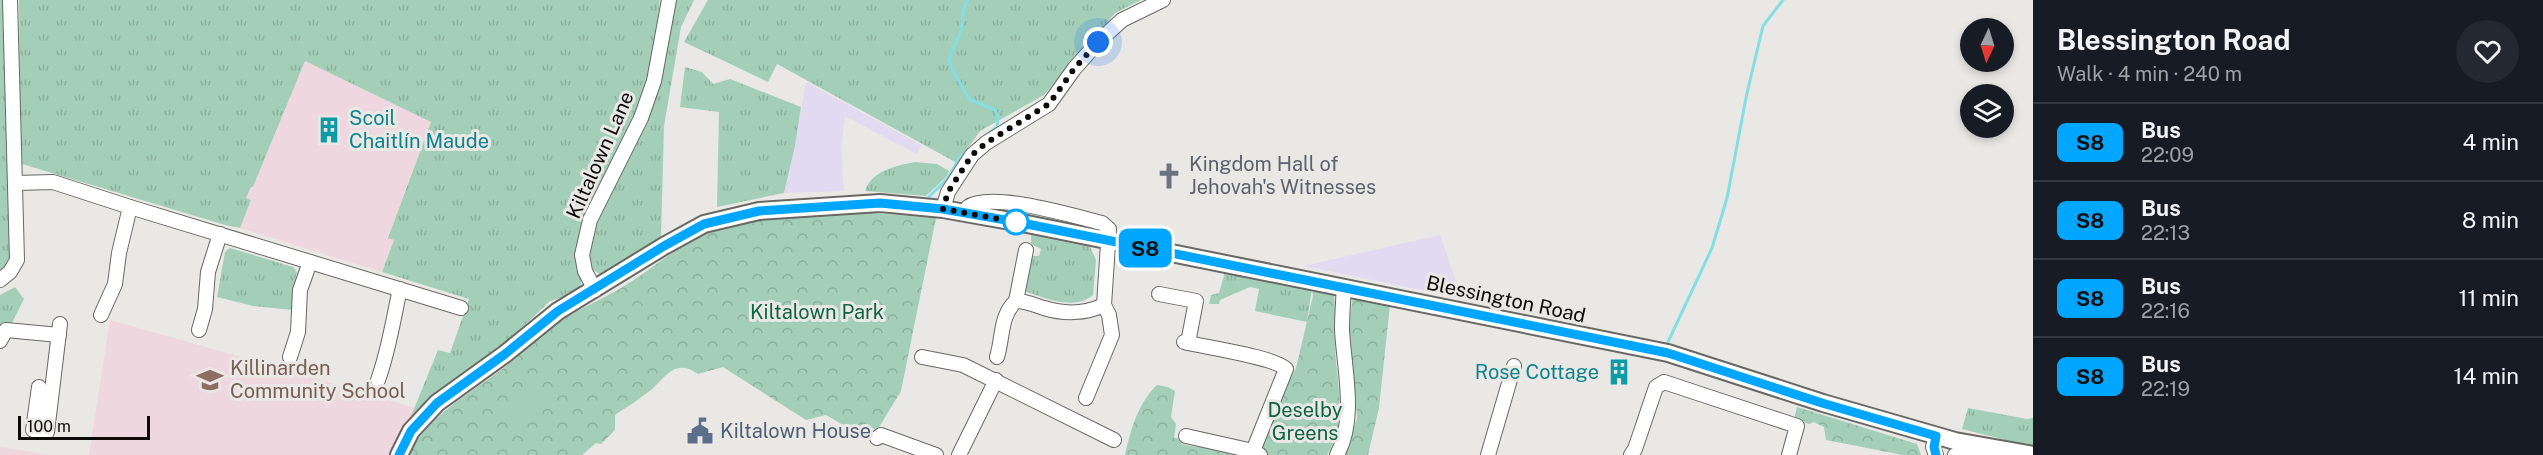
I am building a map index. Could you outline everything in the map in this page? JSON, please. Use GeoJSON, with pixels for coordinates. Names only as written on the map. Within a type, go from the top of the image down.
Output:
{"type":"FeatureCollection","features":[{"type":"Feature","properties":{"kind":"main road","name":"Blessington Road"},"geometry":{"type":"LineString","coordinates":[[399,455],[411,431],[437,403],[505,354],[558,311],[704,224],[759,211],[880,203],[967,213],[1668,353],[1822,403],[1936,436],[2033,455]]}},
{"type":"Feature","properties":{"kind":"street"},"geometry":{"type":"LineString","coordinates":[[0,280],[10,272],[17,260],[10,0]]}},
{"type":"Feature","properties":{"kind":"street","name":"Kiltalown Lane"},"geometry":{"type":"LineString","coordinates":[[595,290],[585,271],[582,255],[590,220],[641,118],[651,90],[669,0]]}},
{"type":"Feature","properties":{"kind":"street"},"geometry":{"type":"LineString","coordinates":[[943,209],[948,192],[972,155],[986,143],[1049,104],[1074,69],[1122,20],[1163,0]]}},
{"type":"Feature","properties":{"kind":"street"},"geometry":{"type":"LineString","coordinates":[[16,183],[53,182],[461,308]]}},
{"type":"Feature","properties":{"kind":"street"},"geometry":{"type":"LineString","coordinates":[[101,315],[115,284],[119,253],[130,207]]}},
{"type":"Feature","properties":{"kind":"street"},"geometry":{"type":"LineString","coordinates":[[199,330],[205,309],[208,272],[219,234]]}},
{"type":"Feature","properties":{"kind":"street"},"geometry":{"type":"LineString","coordinates":[[1086,398],[1112,335],[1109,315],[1104,305],[1108,241]]}},
{"type":"Feature","properties":{"kind":"street"},"geometry":{"type":"LineString","coordinates":[[997,357],[1004,321],[1009,307],[1016,301],[1026,250]]}},
{"type":"Feature","properties":{"kind":"street"},"geometry":{"type":"LineString","coordinates":[[290,357],[298,332],[300,290],[310,262]]}},
{"type":"Feature","properties":{"kind":"street"},"geometry":{"type":"LineString","coordinates":[[1337,455],[1347,415],[1347,376],[1342,329],[1344,287]]}},
{"type":"Feature","properties":{"kind":"street"},"geometry":{"type":"LineString","coordinates":[[378,380],[388,351],[390,329],[400,289]]}},
{"type":"Feature","properties":{"kind":"street"},"geometry":{"type":"LineString","coordinates":[[1159,294],[1196,302],[1186,343],[1266,360],[1286,369],[1256,453],[1186,436]]}},
{"type":"Feature","properties":{"kind":"street"},"geometry":{"type":"LineString","coordinates":[[1016,301],[1057,311],[1076,312],[1093,310],[1104,305]]}},
{"type":"Feature","properties":{"kind":"street"},"geometry":{"type":"LineString","coordinates":[[0,341],[6,330],[60,329],[47,432],[33,430],[39,387]]}},
{"type":"Feature","properties":{"kind":"street"},"geometry":{"type":"LineString","coordinates":[[922,357],[963,365],[1114,440]]}},
{"type":"Feature","properties":{"kind":"street"},"geometry":{"type":"LineString","coordinates":[[1488,455],[1496,435],[1514,366]]}},
{"type":"Feature","properties":{"kind":"street"},"geometry":{"type":"LineString","coordinates":[[959,455],[996,380]]}},
{"type":"Feature","properties":{"kind":"street"},"geometry":{"type":"LineString","coordinates":[[1638,453],[1656,387],[1664,382],[1797,426],[1789,455]]}},
{"type":"Feature","properties":{"kind":"street"},"geometry":{"type":"LineString","coordinates":[[877,438],[881,435],[936,455]]}},
{"type":"Feature","properties":{"kind":"street"},"geometry":{"type":"LineString","coordinates":[[1936,436],[1934,447],[1936,455]]}},
{"type":"Feature","properties":{"kind":"street"},"geometry":{"type":"LineString","coordinates":[[1955,455],[1974,449],[1994,449]]}},
{"type":"Feature","properties":{"kind":"shaded area"},"geometry":{"type":"Polygon","coordinates":[[[305,61],[431,122],[388,237],[394,240],[382,272],[240,228],[251,200],[246,198],[253,187],[305,61]]]}},
{"type":"Feature","properties":{"kind":"shaded area"},"geometry":{"type":"Polygon","coordinates":[[[806,82],[921,145],[917,154],[845,116],[841,149],[844,191],[784,193],[806,82]]]}},
{"type":"Feature","properties":{"kind":"shaded area"},"geometry":{"type":"Polygon","coordinates":[[[1440,235],[1457,284],[1455,297],[1304,266],[1440,235]]]}},
{"type":"Feature","properties":{"kind":"shaded area","name":"Killinarden Community School"},"geometry":{"type":"Polygon","coordinates":[[[110,320],[416,408],[392,455],[89,455],[110,320]]]}},
{"type":"Feature","properties":{"kind":"shaded area"},"geometry":{"type":"Polygon","coordinates":[[[0,447],[50,455],[0,455],[0,447]]]}},
{"type":"Feature","properties":{"kind":"green space"},"geometry":{"type":"Polygon","coordinates":[[[0,0],[5,0],[12,258],[0,275],[0,0]]]}},
{"type":"Feature","properties":{"kind":"green space"},"geometry":{"type":"Polygon","coordinates":[[[19,0],[660,0],[650,79],[639,111],[593,204],[579,289],[568,296],[550,301],[496,352],[409,421],[438,350],[450,353],[469,299],[382,272],[394,240],[388,238],[431,122],[305,61],[253,187],[246,198],[251,200],[240,228],[225,225],[22,164],[19,0]]]}},
{"type":"Feature","properties":{"kind":"green space"},"geometry":{"type":"Polygon","coordinates":[[[674,0],[694,0],[681,27],[664,126],[661,237],[617,268],[601,275],[589,267],[592,231],[636,142],[674,0]]]}},
{"type":"Feature","properties":{"kind":"green space"},"geometry":{"type":"Polygon","coordinates":[[[708,0],[1141,0],[1115,13],[1044,95],[980,131],[957,163],[777,64],[768,82],[684,42],[708,0]]]}},
{"type":"Feature","properties":{"kind":"green space"},"geometry":{"type":"Polygon","coordinates":[[[685,67],[702,72],[713,84],[730,79],[801,107],[784,193],[717,207],[719,112],[680,107],[685,67]]]}},
{"type":"Feature","properties":{"kind":"green space"},"geometry":{"type":"Polygon","coordinates":[[[915,162],[937,164],[949,171],[947,176],[926,196],[865,191],[873,178],[885,170],[915,162]]]}},
{"type":"Feature","properties":{"kind":"green space","name":"Kiltalown Park"},"geometry":{"type":"Polygon","coordinates":[[[858,212],[936,218],[901,391],[878,429],[866,428],[855,432],[826,415],[806,420],[723,367],[698,374],[682,368],[670,372],[647,393],[615,415],[615,430],[601,444],[596,443],[582,455],[408,455],[437,418],[505,367],[557,323],[639,277],[695,239],[742,223],[858,212]]]}},
{"type":"Feature","properties":{"kind":"green space"},"geometry":{"type":"Polygon","coordinates":[[[1031,235],[1090,247],[1096,260],[1093,295],[1085,300],[1068,303],[1050,300],[1024,291],[1029,256],[1039,256],[1041,249],[1031,244],[1031,235]]]}},
{"type":"Feature","properties":{"kind":"green space"},"geometry":{"type":"Polygon","coordinates":[[[230,248],[293,267],[297,272],[292,291],[292,310],[253,306],[217,297],[225,252],[230,248]]]}},
{"type":"Feature","properties":{"kind":"green space"},"geometry":{"type":"Polygon","coordinates":[[[1225,272],[1312,288],[1307,322],[1255,311],[1259,289],[1250,287],[1220,300],[1219,304],[1209,304],[1211,295],[1219,293],[1225,272]]]}},
{"type":"Feature","properties":{"kind":"green space"},"geometry":{"type":"Polygon","coordinates":[[[15,287],[24,299],[12,323],[6,323],[0,330],[0,295],[15,287]]]}},
{"type":"Feature","properties":{"kind":"green space","name":"Deselby Greens"},"geometry":{"type":"Polygon","coordinates":[[[1312,288],[1334,294],[1335,345],[1340,402],[1338,429],[1334,442],[1327,455],[1251,455],[1296,368],[1313,296],[1312,288]]]}},
{"type":"Feature","properties":{"kind":"green space","name":"Deselby Greens"},"geometry":{"type":"Polygon","coordinates":[[[1353,296],[1390,305],[1379,408],[1368,455],[1345,455],[1357,418],[1349,322],[1353,296]]]}},
{"type":"Feature","properties":{"kind":"green space"},"geometry":{"type":"Polygon","coordinates":[[[530,385],[542,401],[512,424],[500,408],[530,385]]]}},
{"type":"Feature","properties":{"kind":"green space","name":"Deselby Greens"},"geometry":{"type":"Polygon","coordinates":[[[1157,385],[1175,391],[1171,417],[1176,424],[1174,438],[1182,439],[1181,444],[1197,447],[1200,445],[1240,455],[1125,455],[1140,408],[1157,385]]]}},
{"type":"Feature","properties":{"kind":"green space"},"geometry":{"type":"Polygon","coordinates":[[[1797,407],[1917,444],[1921,455],[1903,455],[1826,440],[1824,427],[1814,422],[1809,424],[1794,419],[1797,407]]]}},
{"type":"Feature","properties":{"kind":"green space"},"geometry":{"type":"Polygon","coordinates":[[[1968,408],[2027,419],[2033,418],[2033,447],[1962,429],[1968,408]]]}},
{"type":"Feature","properties":{"kind":"waterway"},"geometry":{"type":"LineString","coordinates":[[968,0],[964,8],[961,31],[949,59],[969,99],[995,110],[998,117],[997,127],[985,136]]}},
{"type":"Feature","properties":{"kind":"waterway"},"geometry":{"type":"LineString","coordinates":[[1668,342],[1712,248],[1727,198],[1747,93],[1763,26],[1783,0]]}},
{"type":"Feature","properties":{"kind":"waterway"},"geometry":{"type":"LineString","coordinates":[[929,197],[948,178],[960,157],[968,150]]}},
{"type":"Feature","properties":{"kind":"bus line","name":"S8"},"geometry":{"type":"LineString","coordinates":[[399,455],[411,431],[437,403],[505,354],[558,311],[704,224],[759,211],[880,203],[943,209],[1022,223],[1668,353],[1822,403],[1936,436],[1934,447],[1936,455]]}},
{"type":"Feature","properties":{"kind":"place","name":"Scoil Chaitlín Maude"},"geometry":{"type":"Point","coordinates":[329,130]}},
{"type":"Feature","properties":{"kind":"place","name":"Kingdom Hall of Jehovah's Witnesses"},"geometry":{"type":"Point","coordinates":[1169,176]}},
{"type":"Feature","properties":{"kind":"place","name":"Rose Cottage"},"geometry":{"type":"Point","coordinates":[1619,372]}},
{"type":"Feature","properties":{"kind":"place","name":"Killinarden Community School"},"geometry":{"type":"Point","coordinates":[210,380]}},
{"type":"Feature","properties":{"kind":"place","name":"Kiltalown House"},"geometry":{"type":"Point","coordinates":[700,431]}},
{"type":"Feature","properties":{"kind":"route"},"geometry":{"type":"LineString","coordinates":[[1016,222],[1022,223],[943,209],[944,201],[972,155],[986,143],[1029,119],[1049,104],[1074,69],[1098,42]]}}]}
